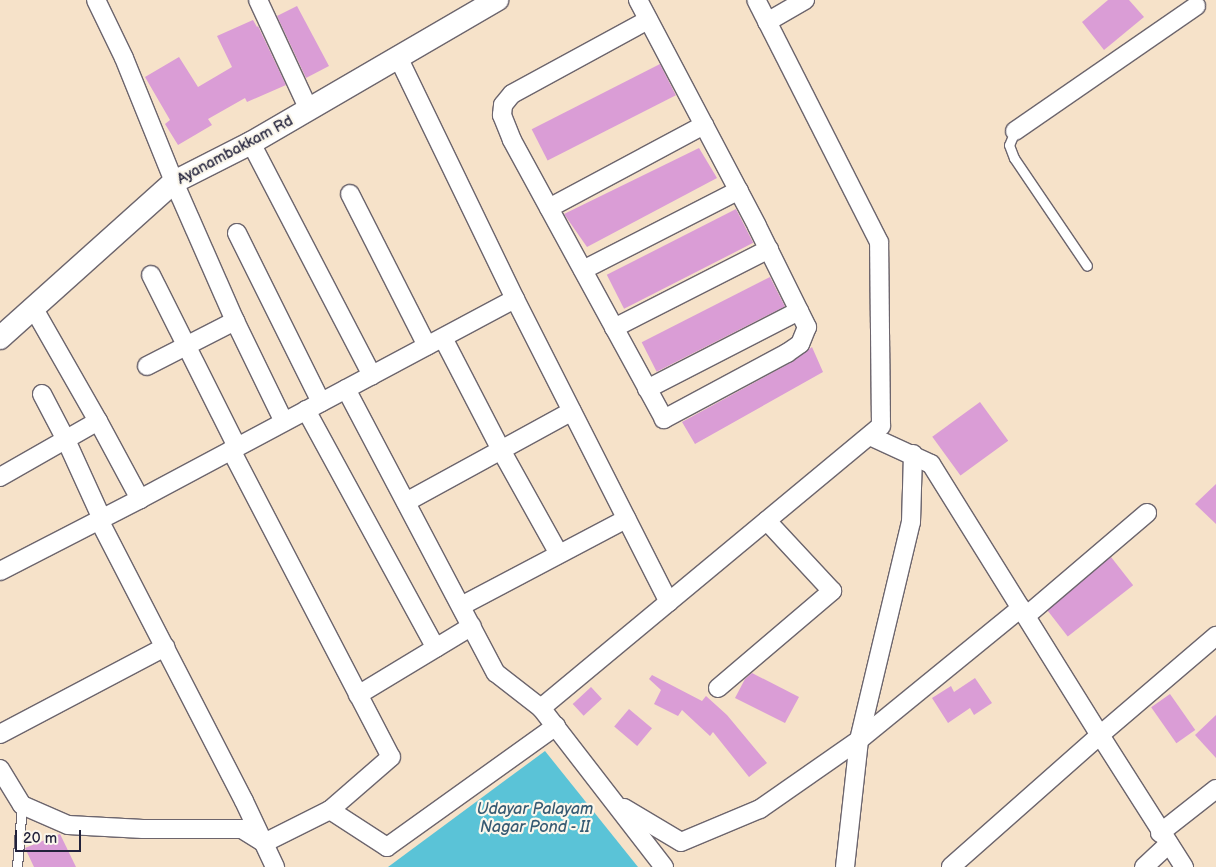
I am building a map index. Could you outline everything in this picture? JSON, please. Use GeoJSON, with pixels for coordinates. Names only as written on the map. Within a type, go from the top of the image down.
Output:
{"type":"FeatureCollection","features":[{"type":"Feature","properties":{"kind":"street"},"geometry":{"type":"LineString","coordinates":[[96,0],[124,58],[174,182],[235,321],[284,422]]}},
{"type":"Feature","properties":{"kind":"street"},"geometry":{"type":"LineString","coordinates":[[258,0],[309,110]]}},
{"type":"Feature","properties":{"kind":"street","name":"Ayanambakkam Rd"},"geometry":{"type":"LineString","coordinates":[[0,338],[174,182],[251,143],[497,0]]}},
{"type":"Feature","properties":{"kind":"street"},"geometry":{"type":"LineString","coordinates":[[638,0],[769,248],[807,327],[800,344],[664,419],[512,140],[502,115],[502,105],[512,94],[648,20]]}},
{"type":"Feature","properties":{"kind":"street"},"geometry":{"type":"LineString","coordinates":[[542,708],[881,426],[878,242],[756,0]]}},
{"type":"Feature","properties":{"kind":"street"},"geometry":{"type":"LineString","coordinates":[[767,22],[805,0]]}},
{"type":"Feature","properties":{"kind":"street"},"geometry":{"type":"LineString","coordinates":[[1015,131],[1197,2]]}},
{"type":"Feature","properties":{"kind":"street"},"geometry":{"type":"LineString","coordinates":[[398,57],[515,300],[669,602]]}},
{"type":"Feature","properties":{"kind":"street"},"geometry":{"type":"LineString","coordinates":[[549,208],[704,125]]}},
{"type":"Feature","properties":{"kind":"street"},"geometry":{"type":"LineString","coordinates":[[251,143],[372,375]]}},
{"type":"Feature","properties":{"kind":"street"},"geometry":{"type":"LineString","coordinates":[[583,270],[738,190]]}},
{"type":"Feature","properties":{"kind":"street"},"geometry":{"type":"LineString","coordinates":[[350,194],[427,346]]}},
{"type":"Feature","properties":{"kind":"street"},"geometry":{"type":"LineString","coordinates":[[237,233],[314,406],[436,648]]}},
{"type":"Feature","properties":{"kind":"street"},"geometry":{"type":"LineString","coordinates":[[614,328],[769,248]]}},
{"type":"Feature","properties":{"kind":"street"},"geometry":{"type":"LineString","coordinates":[[152,275],[234,448],[391,758],[330,810],[264,843]]}},
{"type":"Feature","properties":{"kind":"street"},"geometry":{"type":"LineString","coordinates":[[0,571],[515,300]]}},
{"type":"Feature","properties":{"kind":"street"},"geometry":{"type":"LineString","coordinates":[[34,309],[140,499]]}},
{"type":"Feature","properties":{"kind":"street"},"geometry":{"type":"LineString","coordinates":[[647,389],[799,311]]}},
{"type":"Feature","properties":{"kind":"street"},"geometry":{"type":"LineString","coordinates":[[147,366],[235,321]]}},
{"type":"Feature","properties":{"kind":"street"},"geometry":{"type":"LineString","coordinates":[[443,338],[501,450],[559,554]]}},
{"type":"Feature","properties":{"kind":"street"},"geometry":{"type":"LineString","coordinates":[[346,388],[496,673],[542,708],[664,867]]}},
{"type":"Feature","properties":{"kind":"street"},"geometry":{"type":"LineString","coordinates":[[42,394],[66,440],[100,519],[275,867]]}},
{"type":"Feature","properties":{"kind":"street"},"geometry":{"type":"LineString","coordinates":[[406,502],[572,411]]}},
{"type":"Feature","properties":{"kind":"street"},"geometry":{"type":"LineString","coordinates":[[0,477],[98,421]]}},
{"type":"Feature","properties":{"kind":"street"},"geometry":{"type":"LineString","coordinates":[[870,436],[913,454],[931,464],[1184,867]]}},
{"type":"Feature","properties":{"kind":"street"},"geometry":{"type":"LineString","coordinates":[[845,867],[860,740],[911,522],[913,454]]}},
{"type":"Feature","properties":{"kind":"street"},"geometry":{"type":"LineString","coordinates":[[614,802],[681,842],[760,809],[860,740],[1147,513]]}},
{"type":"Feature","properties":{"kind":"street"},"geometry":{"type":"LineString","coordinates":[[461,606],[626,519]]}},
{"type":"Feature","properties":{"kind":"street"},"geometry":{"type":"LineString","coordinates":[[718,688],[832,591],[767,521]]}},
{"type":"Feature","properties":{"kind":"street"},"geometry":{"type":"LineString","coordinates":[[358,695],[472,626]]}},
{"type":"Feature","properties":{"kind":"street"},"geometry":{"type":"LineString","coordinates":[[951,867],[1100,735],[1216,636]]}},
{"type":"Feature","properties":{"kind":"street"},"geometry":{"type":"LineString","coordinates":[[0,734],[165,647]]}},
{"type":"Feature","properties":{"kind":"street"},"geometry":{"type":"LineString","coordinates":[[330,810],[387,847],[556,726]]}},
{"type":"Feature","properties":{"kind":"street"},"geometry":{"type":"LineString","coordinates":[[0,769],[22,805],[68,825],[144,829],[242,829],[264,843]]}},
{"type":"Feature","properties":{"kind":"street"},"geometry":{"type":"LineString","coordinates":[[1144,867],[1165,838],[1216,789]]}},
{"type":"Feature","properties":{"kind":"lane"},"geometry":{"type":"LineString","coordinates":[[1015,131],[1009,145],[1014,158],[1087,266]]}},
{"type":"Feature","properties":{"kind":"lane"},"geometry":{"type":"LineString","coordinates":[[18,867],[22,805]]}},
{"type":"Feature","properties":{"kind":"water","name":"Udayar Palayam Nagar Pond - II"},"geometry":{"type":"Polygon","coordinates":[[[545,751],[638,867],[388,867],[545,751]]]}},
{"type":"Feature","properties":{"kind":"building"},"geometry":{"type":"Polygon","coordinates":[[[1108,0],[1129,0],[1144,17],[1104,50],[1082,22],[1108,0]]]}},
{"type":"Feature","properties":{"kind":"building"},"geometry":{"type":"Polygon","coordinates":[[[297,6],[329,66],[306,78],[277,16],[297,6]]]}},
{"type":"Feature","properties":{"kind":"building"},"geometry":{"type":"Polygon","coordinates":[[[253,20],[258,26],[286,85],[247,102],[245,98],[208,119],[212,125],[178,145],[165,124],[170,120],[145,77],[179,57],[198,87],[232,67],[217,36],[253,20]]]}},
{"type":"Feature","properties":{"kind":"building"},"geometry":{"type":"Polygon","coordinates":[[[660,64],[676,95],[548,161],[532,129],[660,64]]]}},
{"type":"Feature","properties":{"kind":"building"},"geometry":{"type":"Polygon","coordinates":[[[699,148],[717,178],[587,247],[564,214],[699,148]]]}},
{"type":"Feature","properties":{"kind":"building"},"geometry":{"type":"Polygon","coordinates":[[[736,209],[753,243],[624,309],[607,275],[736,209]]]}},
{"type":"Feature","properties":{"kind":"building"},"geometry":{"type":"Polygon","coordinates":[[[770,277],[785,306],[657,372],[642,342],[770,277]]]}},
{"type":"Feature","properties":{"kind":"building"},"geometry":{"type":"Polygon","coordinates":[[[812,347],[823,372],[695,444],[682,422],[792,362],[812,347]]]}},
{"type":"Feature","properties":{"kind":"building"},"geometry":{"type":"Polygon","coordinates":[[[980,402],[1008,441],[960,476],[932,437],[980,402]]]}},
{"type":"Feature","properties":{"kind":"building"},"geometry":{"type":"Polygon","coordinates":[[[1216,484],[1216,524],[1195,504],[1216,484]]]}},
{"type":"Feature","properties":{"kind":"building"},"geometry":{"type":"Polygon","coordinates":[[[1111,557],[1133,585],[1068,636],[1046,608],[1111,557]]]}},
{"type":"Feature","properties":{"kind":"building"},"geometry":{"type":"Polygon","coordinates":[[[752,673],[799,697],[785,723],[735,698],[745,679],[752,673]]]}},
{"type":"Feature","properties":{"kind":"building"},"geometry":{"type":"Polygon","coordinates":[[[652,675],[702,701],[706,696],[727,715],[767,763],[749,777],[713,732],[710,736],[682,710],[678,716],[654,704],[661,690],[649,679],[652,675]]]}},
{"type":"Feature","properties":{"kind":"building"},"geometry":{"type":"Polygon","coordinates":[[[975,678],[992,703],[974,715],[970,708],[948,723],[932,698],[951,686],[954,692],[975,678]]]}},
{"type":"Feature","properties":{"kind":"building"},"geometry":{"type":"Polygon","coordinates":[[[591,687],[602,699],[584,716],[573,704],[591,687]]]}},
{"type":"Feature","properties":{"kind":"building"},"geometry":{"type":"Polygon","coordinates":[[[1170,694],[1195,730],[1176,743],[1151,707],[1170,694]]]}},
{"type":"Feature","properties":{"kind":"building"},"geometry":{"type":"Polygon","coordinates":[[[629,709],[652,728],[637,746],[614,727],[629,709]]]}},
{"type":"Feature","properties":{"kind":"building"},"geometry":{"type":"Polygon","coordinates":[[[1216,715],[1216,758],[1195,735],[1216,715]]]}},
{"type":"Feature","properties":{"kind":"building"},"geometry":{"type":"Polygon","coordinates":[[[60,834],[76,867],[34,867],[25,848],[60,834]]]}}]}
